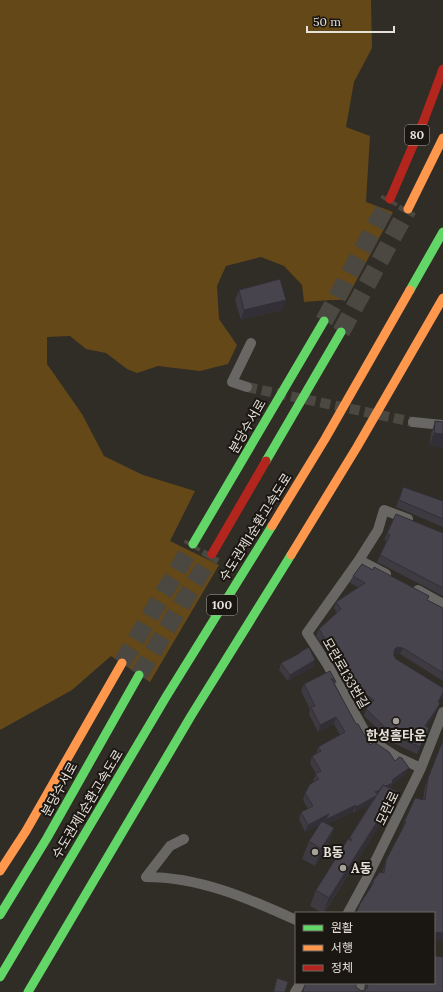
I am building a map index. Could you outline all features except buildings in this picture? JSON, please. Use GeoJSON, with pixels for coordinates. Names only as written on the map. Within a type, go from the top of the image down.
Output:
{"type":"FeatureCollection","features":[{"type":"Feature","properties":{"kind":"highway","name":"80"},"geometry":{"type":"LineString","coordinates":[[390,199],[424,120],[443,69]]}},
{"type":"Feature","properties":{"kind":"highway","name":"80"},"geometry":{"type":"LineString","coordinates":[[408,208],[443,138]]}},
{"type":"Feature","properties":{"kind":"highway","name":"수도권제1순환고속도로"},"geometry":{"type":"LineString","coordinates":[[0,977],[166,697],[324,439],[443,232]]}},
{"type":"Feature","properties":{"kind":"highway","name":"100"},"geometry":{"type":"LineString","coordinates":[[28,992],[190,716],[357,447],[443,298]]}},
{"type":"Feature","properties":{"kind":"highway","name":"분당수서로"},"geometry":{"type":"LineString","coordinates":[[193,544],[324,322]]}},
{"type":"Feature","properties":{"kind":"highway"},"geometry":{"type":"LineString","coordinates":[[212,554],[341,332]]}},
{"type":"Feature","properties":{"kind":"highway","name":"분당수서로"},"geometry":{"type":"LineString","coordinates":[[0,871],[26,831],[122,663]]}},
{"type":"Feature","properties":{"kind":"highway","name":"분당수서로"},"geometry":{"type":"LineString","coordinates":[[0,915],[47,838],[139,675]]}},
{"type":"Feature","properties":{"kind":"street"},"geometry":{"type":"LineString","coordinates":[[248,387],[232,382],[252,343]]}},
{"type":"Feature","properties":{"kind":"street"},"geometry":{"type":"LineString","coordinates":[[413,422],[443,425]]}},
{"type":"Feature","properties":{"kind":"street","name":"모란로133번길"},"geometry":{"type":"LineString","coordinates":[[421,525],[384,510],[378,530],[359,560],[307,633],[327,664],[369,739],[397,757],[421,768]]}},
{"type":"Feature","properties":{"kind":"street"},"geometry":{"type":"LineString","coordinates":[[359,560],[394,578]]}},
{"type":"Feature","properties":{"kind":"street"},"geometry":{"type":"LineString","coordinates":[[408,586],[443,604]]}},
{"type":"Feature","properties":{"kind":"street","name":"모란로"},"geometry":{"type":"LineString","coordinates":[[349,912],[368,878],[421,768],[443,712]]}},
{"type":"Feature","properties":{"kind":"street"},"geometry":{"type":"LineString","coordinates":[[184,839],[170,846],[146,876],[161,877],[207,885],[244,896],[295,920]]}},
{"type":"Feature","properties":{"kind":"street"},"geometry":{"type":"LineString","coordinates":[[295,992],[301,984]]}},
{"type":"Feature","properties":{"kind":"shaded area"},"geometry":{"type":"Polygon","coordinates":[[[0,0],[371,0],[372,48],[354,82],[346,127],[370,136],[366,202],[393,212],[346,300],[304,302],[302,285],[284,266],[261,257],[226,266],[217,286],[219,319],[237,345],[228,364],[200,371],[158,366],[137,373],[127,369],[106,353],[86,349],[70,336],[47,337],[47,364],[82,414],[104,456],[143,475],[195,491],[170,541],[219,565],[150,682],[111,656],[72,690],[0,730],[0,0]]]}},
{"type":"Feature","properties":{"kind":"tunnel"},"geometry":{"type":"LineString","coordinates":[[324,321],[390,199]]}},
{"type":"Feature","properties":{"kind":"tunnel"},"geometry":{"type":"LineString","coordinates":[[341,332],[408,209]]}},
{"type":"Feature","properties":{"kind":"tunnel"},"geometry":{"type":"LineString","coordinates":[[247,387],[413,422]]}},
{"type":"Feature","properties":{"kind":"tunnel"},"geometry":{"type":"LineString","coordinates":[[122,663],[193,544]]}},
{"type":"Feature","properties":{"kind":"tunnel"},"geometry":{"type":"LineString","coordinates":[[139,675],[212,554]]}},
{"type":"Feature","properties":{"kind":"traffic: fast"},"geometry":{"type":"LineString","coordinates":[[410,290],[443,232]]}},
{"type":"Feature","properties":{"kind":"traffic: fast"},"geometry":{"type":"LineString","coordinates":[[193,544],[324,321]]}},
{"type":"Feature","properties":{"kind":"traffic: fast"},"geometry":{"type":"LineString","coordinates":[[266,461],[341,332]]}},
{"type":"Feature","properties":{"kind":"traffic: fast"},"geometry":{"type":"LineString","coordinates":[[0,977],[166,697],[272,526]]}},
{"type":"Feature","properties":{"kind":"traffic: fast"},"geometry":{"type":"LineString","coordinates":[[28,992],[191,716],[291,555]]}},
{"type":"Feature","properties":{"kind":"traffic: fast"},"geometry":{"type":"LineString","coordinates":[[0,915],[47,838],[139,675]]}},
{"type":"Feature","properties":{"kind":"traffic: slow"},"geometry":{"type":"LineString","coordinates":[[408,209],[443,138]]}},
{"type":"Feature","properties":{"kind":"traffic: slow"},"geometry":{"type":"LineString","coordinates":[[272,526],[325,439],[410,290]]}},
{"type":"Feature","properties":{"kind":"traffic: slow"},"geometry":{"type":"LineString","coordinates":[[291,555],[357,447],[443,298]]}},
{"type":"Feature","properties":{"kind":"traffic: slow"},"geometry":{"type":"LineString","coordinates":[[0,871],[26,831],[122,663]]}},
{"type":"Feature","properties":{"kind":"traffic: jam"},"geometry":{"type":"LineString","coordinates":[[390,199],[424,120],[443,69]]}},
{"type":"Feature","properties":{"kind":"traffic: jam"},"geometry":{"type":"LineString","coordinates":[[212,554],[266,461]]}},
{"type":"Feature","properties":{"kind":"place","name":"한성홈타운"},"geometry":{"type":"Point","coordinates":[396,721]}},
{"type":"Feature","properties":{"kind":"place","name":"B동"},"geometry":{"type":"Point","coordinates":[315,852]}},
{"type":"Feature","properties":{"kind":"place","name":"A동"},"geometry":{"type":"Point","coordinates":[343,868]}}]}
